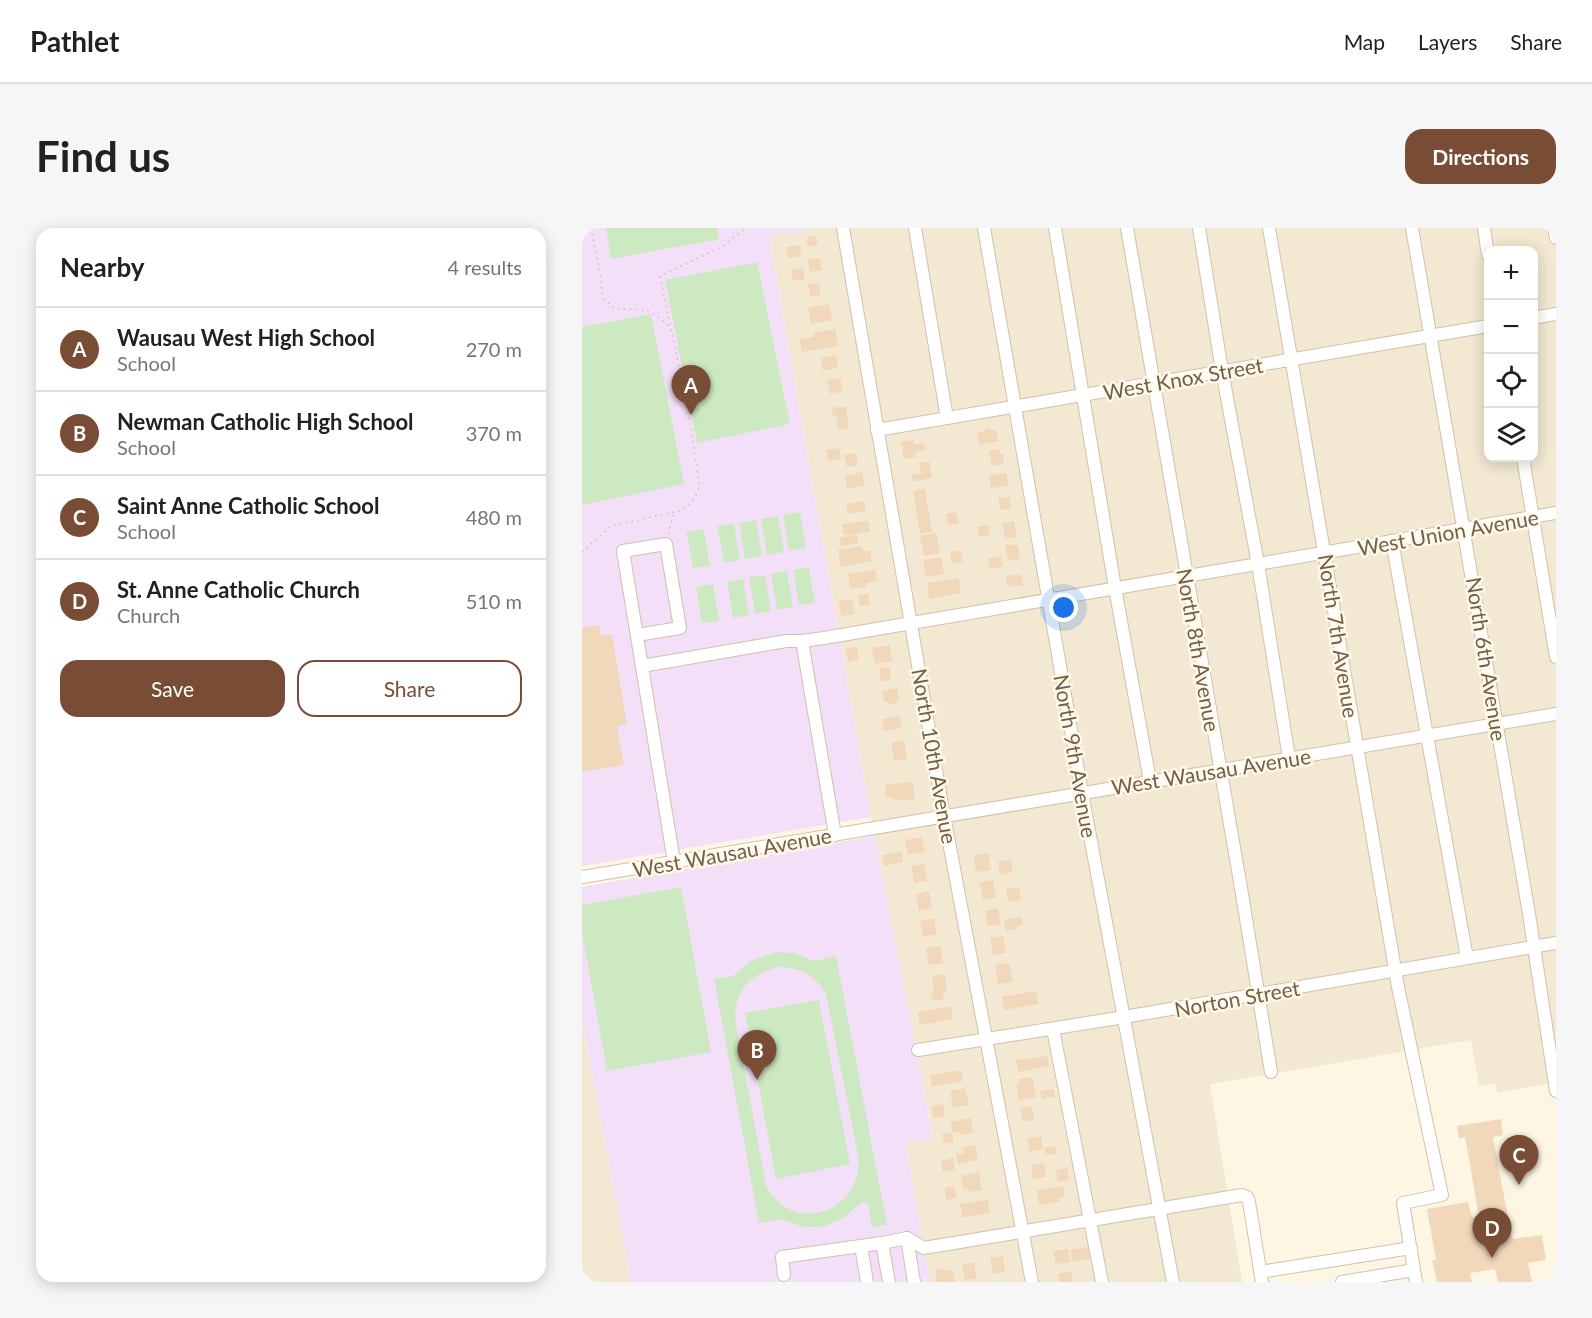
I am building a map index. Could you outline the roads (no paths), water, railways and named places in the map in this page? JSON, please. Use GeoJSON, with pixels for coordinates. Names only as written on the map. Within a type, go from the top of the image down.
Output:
{"type":"FeatureCollection","features":[{"type":"Feature","properties":{"kind":"street","name":"North 10th Avenue"},"geometry":{"type":"LineString","coordinates":[[843,228],[945,816],[1032,1282]]}},
{"type":"Feature","properties":{"kind":"street"},"geometry":{"type":"LineString","coordinates":[[915,228],[947,418]]}},
{"type":"Feature","properties":{"kind":"street","name":"North 9th Avenue"},"geometry":{"type":"LineString","coordinates":[[984,228],[1082,793],[1173,1282]]}},
{"type":"Feature","properties":{"kind":"street"},"geometry":{"type":"LineString","coordinates":[[1055,228],[1150,782]]}},
{"type":"Feature","properties":{"kind":"street","name":"North 8th Avenue"},"geometry":{"type":"LineString","coordinates":[[1127,228],[1271,1072]]}},
{"type":"Feature","properties":{"kind":"street"},"geometry":{"type":"LineString","coordinates":[[1199,228],[1222,371],[1258,564],[1289,758]]}},
{"type":"Feature","properties":{"kind":"street","name":"North 7th Avenue"},"geometry":{"type":"LineString","coordinates":[[1269,228],[1409,1044],[1442,1195],[1403,1203],[1411,1248]]}},
{"type":"Feature","properties":{"kind":"street","name":"North 6th Avenue"},"geometry":{"type":"LineString","coordinates":[[1412,228],[1497,723],[1556,1091]]}},
{"type":"Feature","properties":{"kind":"street"},"geometry":{"type":"LineString","coordinates":[[1484,228],[1487,246]]}},
{"type":"Feature","properties":{"kind":"street"},"geometry":{"type":"LineString","coordinates":[[1554,228],[1556,238]]}},
{"type":"Feature","properties":{"kind":"street"},"geometry":{"type":"LineString","coordinates":[[1538,317],[1556,314]]}},
{"type":"Feature","properties":{"kind":"street","name":"West Knox Street"},"geometry":{"type":"LineString","coordinates":[[877,430],[1484,327]]}},
{"type":"Feature","properties":{"kind":"street"},"geometry":{"type":"LineString","coordinates":[[1524,462],[1556,657]]}},
{"type":"Feature","properties":{"kind":"street","name":"West Union Avenue"},"geometry":{"type":"LineString","coordinates":[[642,666],[786,641],[843,635],[1556,513]]}},
{"type":"Feature","properties":{"kind":"street"},"geometry":{"type":"LineString","coordinates":[[1392,541],[1467,958]]}},
{"type":"Feature","properties":{"kind":"street"},"geometry":{"type":"LineString","coordinates":[[637,635],[680,628],[666,544],[623,551],[674,862]]}},
{"type":"Feature","properties":{"kind":"street"},"geometry":{"type":"LineString","coordinates":[[802,641],[835,835]]}},
{"type":"Feature","properties":{"kind":"street","name":"West Wausau Avenue"},"geometry":{"type":"LineString","coordinates":[[582,877],[1556,714]]}},
{"type":"Feature","properties":{"kind":"street","name":"Norton Street"},"geometry":{"type":"LineString","coordinates":[[918,1050],[1556,943]]}},
{"type":"Feature","properties":{"kind":"street"},"geometry":{"type":"LineString","coordinates":[[1053,1029],[1102,1282]]}},
{"type":"Feature","properties":{"kind":"street"},"geometry":{"type":"LineString","coordinates":[[784,1275],[782,1257],[907,1238],[924,1248],[1242,1195],[1247,1197],[1261,1277],[1411,1248],[1415,1276],[1342,1282]]}},
{"type":"Feature","properties":{"kind":"street"},"geometry":{"type":"LineString","coordinates":[[907,1238],[914,1282]]}},
{"type":"Feature","properties":{"kind":"street"},"geometry":{"type":"LineString","coordinates":[[882,1243],[889,1282]]}},
{"type":"Feature","properties":{"kind":"street"},"geometry":{"type":"LineString","coordinates":[[861,1246],[867,1282]]}},
{"type":"Feature","properties":{"kind":"place","name":"Wausau West High School"},"geometry":{"type":"Point","coordinates":[691,415]}},
{"type":"Feature","properties":{"kind":"place","name":"Newman Catholic High School"},"geometry":{"type":"Point","coordinates":[757,1080]}},
{"type":"Feature","properties":{"kind":"place","name":"Saint Anne Catholic School"},"geometry":{"type":"Point","coordinates":[1519,1185]}},
{"type":"Feature","properties":{"kind":"place","name":"St. Anne Catholic Church"},"geometry":{"type":"Point","coordinates":[1492,1258]}}]}
